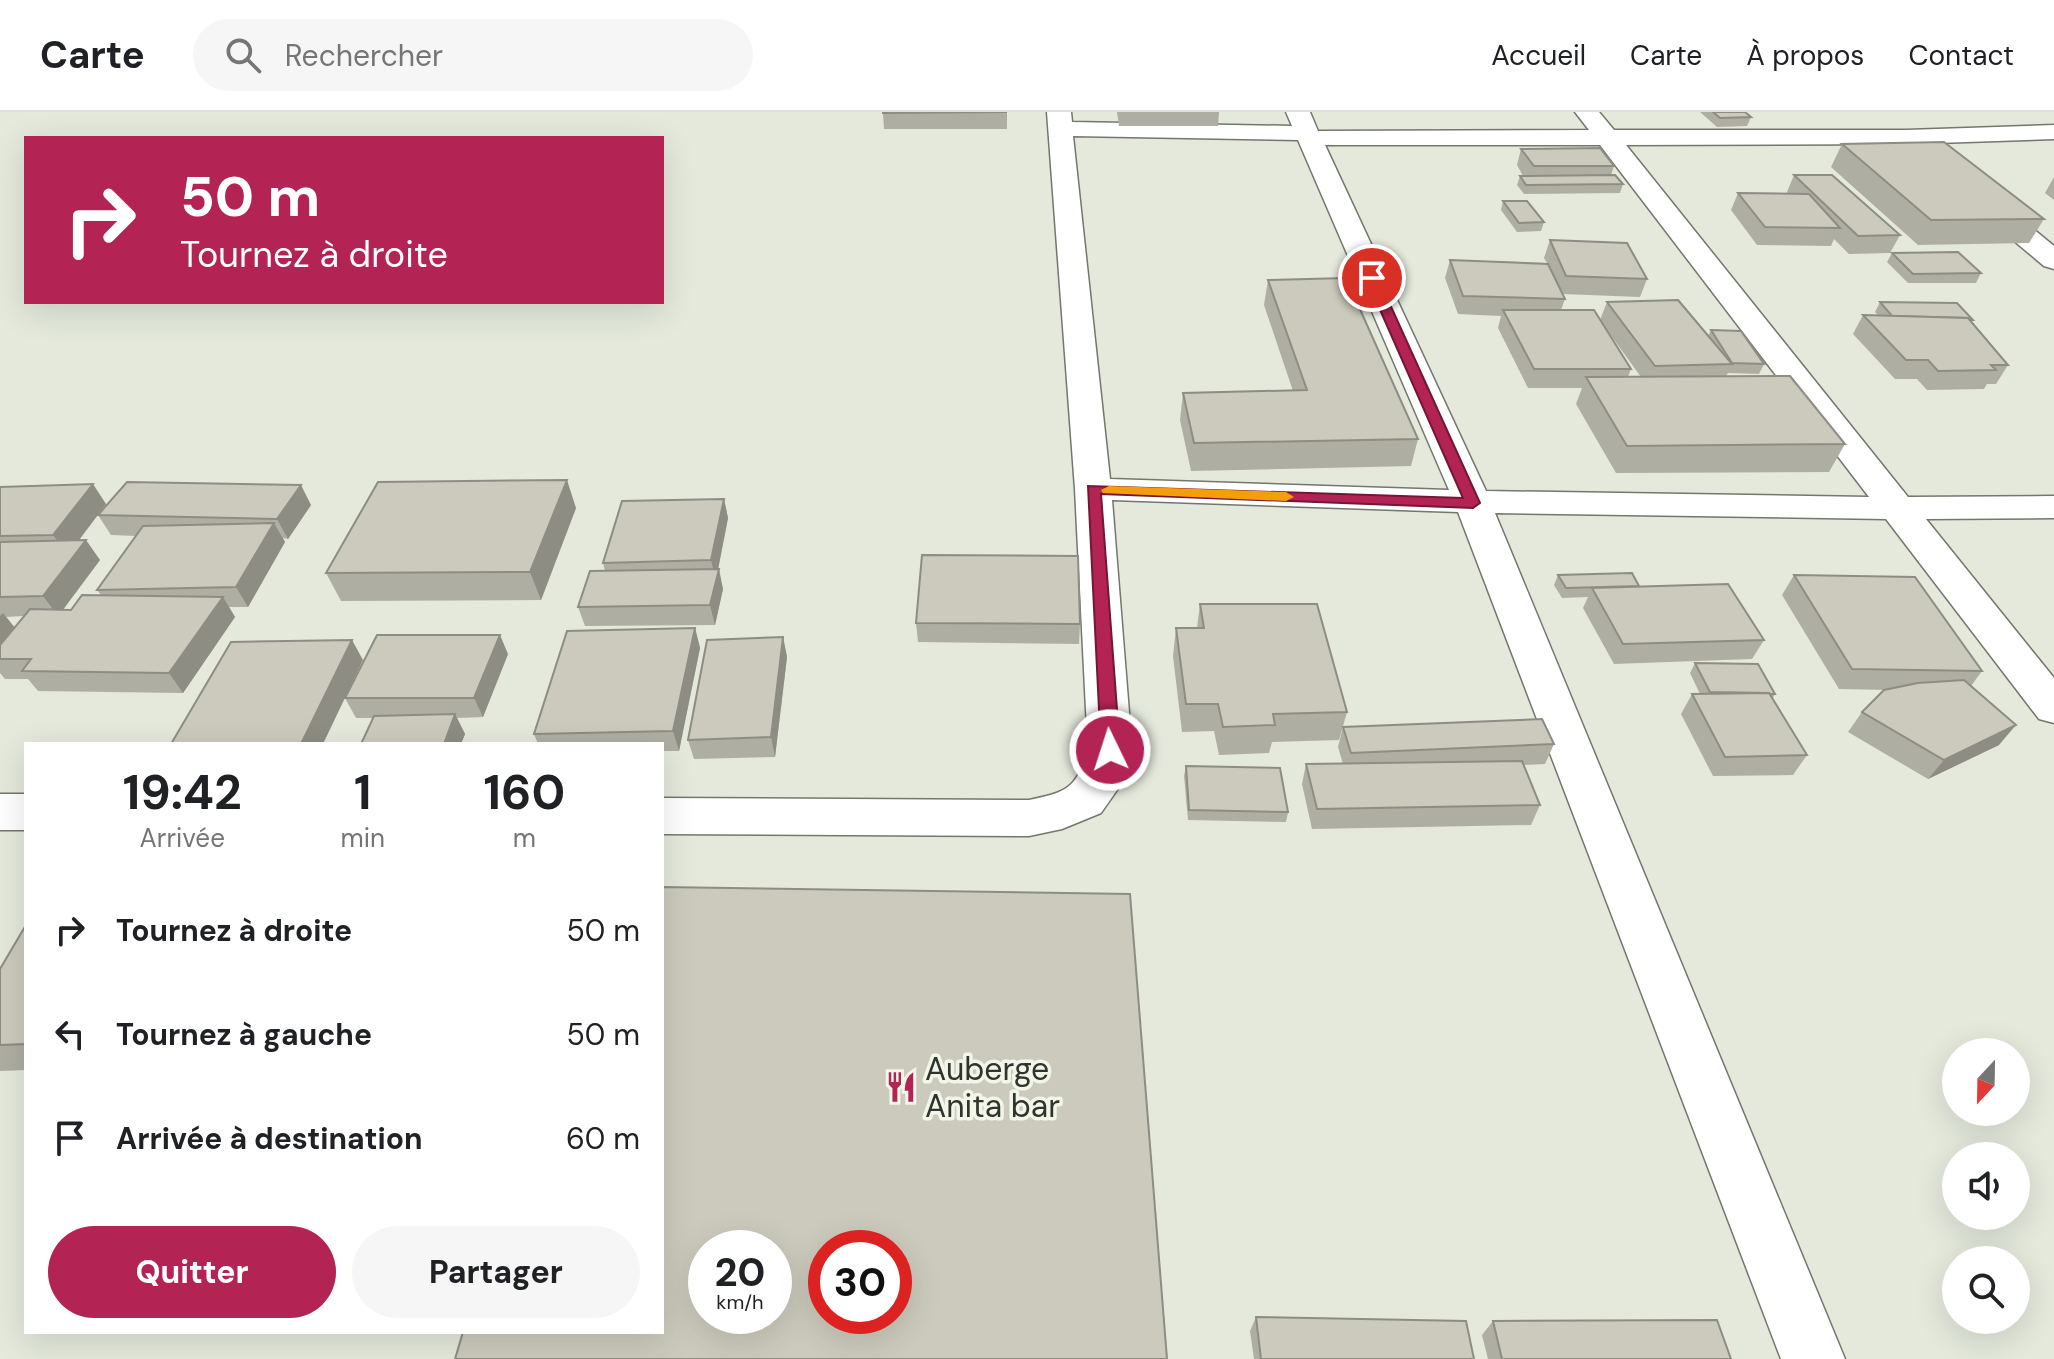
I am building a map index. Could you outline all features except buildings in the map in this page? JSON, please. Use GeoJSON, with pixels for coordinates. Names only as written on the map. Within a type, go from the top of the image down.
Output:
{"type":"FeatureCollection","features":[{"type":"Feature","properties":{"kind":"street"},"geometry":{"type":"LineString","coordinates":[[1587,112],[2054,708]]}},
{"type":"Feature","properties":{"kind":"street"},"geometry":{"type":"LineString","coordinates":[[1876,112],[1931,158]]}},
{"type":"Feature","properties":{"kind":"street"},"geometry":{"type":"LineString","coordinates":[[664,816],[1029,818],[1077,808],[1102,784],[1110,750],[1093,489],[1060,120],[1609,139],[1907,137],[2054,132]]}},
{"type":"Feature","properties":{"kind":"street"},"geometry":{"type":"LineString","coordinates":[[1304,127],[1473,503],[1813,1359]]}},
{"type":"Feature","properties":{"kind":"street"},"geometry":{"type":"LineString","coordinates":[[1968,188],[2054,260]]}},
{"type":"Feature","properties":{"kind":"street"},"geometry":{"type":"LineString","coordinates":[[1093,489],[1473,503],[1898,509],[2054,507]]}},
{"type":"Feature","properties":{"kind":"street"},"geometry":{"type":"LineString","coordinates":[[0,812],[24,812]]}},
{"type":"Feature","properties":{"kind":"slow traffic"},"geometry":{"type":"LineString","coordinates":[[1109,490],[1286,497]]}},
{"type":"Feature","properties":{"kind":"place","name":"Auberge Anita bar"},"geometry":{"type":"Point","coordinates":[901,1087]}},
{"type":"Feature","properties":{"kind":"route"},"geometry":{"type":"LineString","coordinates":[[1110,750],[1093,489],[1473,503],[1372,278]]}}]}
